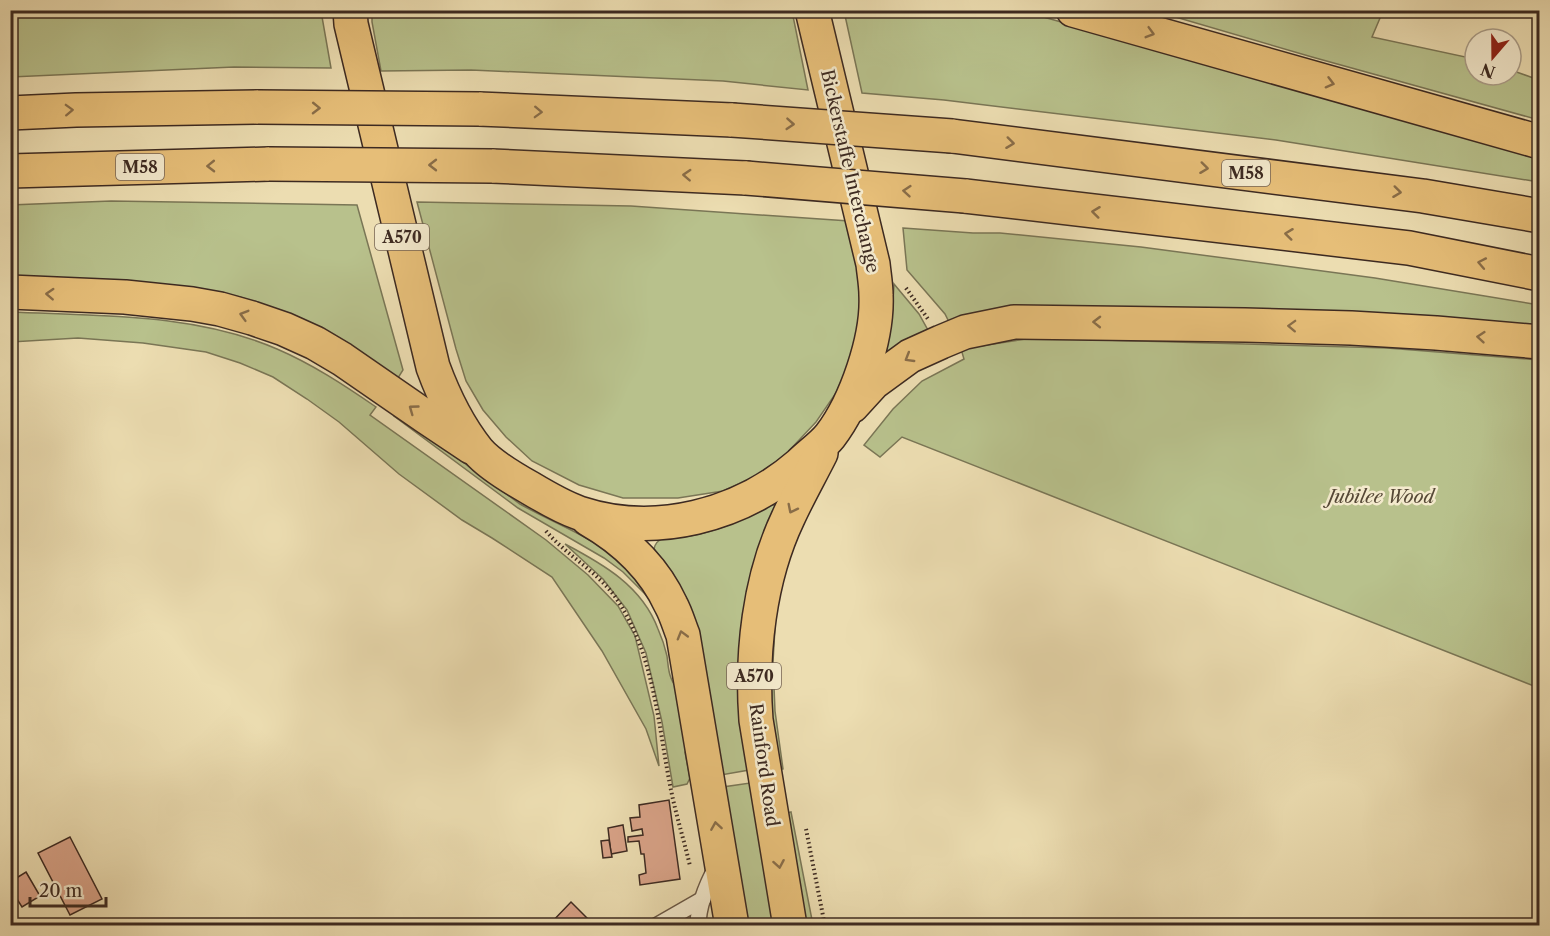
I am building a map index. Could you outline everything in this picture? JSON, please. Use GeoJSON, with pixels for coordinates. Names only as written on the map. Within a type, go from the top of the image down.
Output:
{"type":"FeatureCollection","features":[{"type":"Feature","properties":{"kind":"highway","name":"Bickerstaffe Interchange"},"geometry":{"type":"LineString","coordinates":[[350,10],[351,24],[433,367],[447,400],[480,453],[511,477],[541,495],[569,525],[608,520],[639,523],[675,522],[707,515],[739,504],[771,487],[788,474],[837,426],[870,348],[876,297],[873,264],[812,10]]}},
{"type":"Feature","properties":{"kind":"highway"},"geometry":{"type":"LineString","coordinates":[[1073,10],[1539,142]]}},
{"type":"Feature","properties":{"kind":"highway","name":"M58"},"geometry":{"type":"LineString","coordinates":[[10,112],[258,107],[479,109],[732,120],[952,136],[1423,196],[1539,216]]}},
{"type":"Feature","properties":{"kind":"highway","name":"M58"},"geometry":{"type":"LineString","coordinates":[[10,171],[269,164],[492,166],[746,177],[965,196],[1409,248],[1539,274]]}},
{"type":"Feature","properties":{"kind":"highway"},"geometry":{"type":"LineString","coordinates":[[10,292],[125,297],[192,304],[252,318],[284,329],[342,358],[480,453]]}},
{"type":"Feature","properties":{"kind":"highway"},"geometry":{"type":"LineString","coordinates":[[837,426],[873,383],[910,357],[965,332],[1014,322],[1351,328],[1539,342]]}},
{"type":"Feature","properties":{"kind":"highway","name":"Rainford Road"},"geometry":{"type":"LineString","coordinates":[[790,926],[756,720],[754,688],[759,621],[765,588],[787,520],[837,426]]}},
{"type":"Feature","properties":{"kind":"highway","name":"A570"},"geometry":{"type":"LineString","coordinates":[[569,525],[600,525],[619,540],[653,574],[671,604],[683,635],[715,871],[732,926]]}},
{"type":"Feature","properties":{"kind":"lane"},"geometry":{"type":"LineString","coordinates":[[698,926],[698,914],[715,871]]}},
{"type":"Feature","properties":{"kind":"lane"},"geometry":{"type":"LineString","coordinates":[[656,926],[703,899]]}},
{"type":"Feature","properties":{"kind":"path"},"geometry":{"type":"LineString","coordinates":[[569,525],[545,530],[555,542],[591,571],[617,599],[634,628],[656,704],[671,791],[690,866],[715,871]]}},
{"type":"Feature","properties":{"kind":"path"},"geometry":{"type":"LineString","coordinates":[[805,825],[825,926]]}},
{"type":"Feature","properties":{"kind":"green space"},"geometry":{"type":"Polygon","coordinates":[[[10,11],[321,11],[331,68],[234,67],[11,77],[10,11]]]}},
{"type":"Feature","properties":{"kind":"green space"},"geometry":{"type":"Polygon","coordinates":[[[372,11],[792,11],[808,90],[723,81],[471,70],[381,71],[372,11]]]}},
{"type":"Feature","properties":{"kind":"green space"},"geometry":{"type":"Polygon","coordinates":[[[844,11],[1022,11],[1539,156],[1539,182],[1276,140],[944,100],[862,93],[844,11]]]}},
{"type":"Feature","properties":{"kind":"green space"},"geometry":{"type":"Polygon","coordinates":[[[1155,11],[1383,11],[1372,37],[1463,56],[1463,87],[1523,87],[1523,74],[1539,80],[1539,120],[1155,11]]]}},
{"type":"Feature","properties":{"kind":"green space"},"geometry":{"type":"Polygon","coordinates":[[[111,201],[357,205],[403,370],[398,378],[355,348],[298,317],[240,297],[202,291],[11,281],[10,205],[111,201]]]}},
{"type":"Feature","properties":{"kind":"green space"},"geometry":{"type":"Polygon","coordinates":[[[417,202],[631,206],[849,221],[864,290],[860,325],[851,359],[836,393],[816,422],[785,455],[758,475],[723,491],[678,498],[623,498],[579,485],[532,461],[506,437],[483,410],[466,381],[417,202]]]}},
{"type":"Feature","properties":{"kind":"green space"},"geometry":{"type":"Polygon","coordinates":[[[903,228],[1000,233],[1141,247],[1375,278],[1539,305],[1539,329],[950,324],[945,314],[907,270],[903,228]]]}},
{"type":"Feature","properties":{"kind":"green space"},"geometry":{"type":"Polygon","coordinates":[[[894,284],[919,314],[929,332],[886,354],[892,320],[894,284]]]}},
{"type":"Feature","properties":{"kind":"green space"},"geometry":{"type":"Polygon","coordinates":[[[10,312],[146,318],[213,329],[245,337],[303,361],[376,407],[370,415],[546,540],[588,575],[618,606],[635,636],[654,716],[659,766],[646,729],[602,651],[552,577],[462,520],[399,474],[339,422],[307,399],[273,377],[206,352],[143,343],[78,338],[11,342],[10,312]]]}},
{"type":"Feature","properties":{"kind":"green space","name":"Jubilee Wood"},"geometry":{"type":"Polygon","coordinates":[[[1032,338],[1387,348],[1539,360],[1539,688],[902,437],[880,457],[864,445],[893,409],[922,381],[964,359],[961,349],[1032,338]]]}},
{"type":"Feature","properties":{"kind":"green space"},"geometry":{"type":"Polygon","coordinates":[[[396,413],[520,504],[607,551],[632,573],[647,596],[623,572],[604,558],[518,508],[394,416],[396,413]]]}},
{"type":"Feature","properties":{"kind":"green space"},"geometry":{"type":"Polygon","coordinates":[[[774,504],[776,507],[749,770],[721,775],[684,595],[671,571],[654,549],[659,540],[663,538],[690,536],[712,531],[774,504]]]}},
{"type":"Feature","properties":{"kind":"green space"},"geometry":{"type":"Polygon","coordinates":[[[565,544],[620,578],[632,588],[651,614],[664,646],[670,675],[682,700],[689,749],[685,752],[690,778],[687,784],[673,787],[662,722],[646,653],[627,610],[603,579],[565,544]]]}},
{"type":"Feature","properties":{"kind":"green space"},"geometry":{"type":"Polygon","coordinates":[[[773,627],[775,628],[773,662],[775,711],[783,769],[777,770],[769,710],[773,627]]]}},
{"type":"Feature","properties":{"kind":"green space"},"geometry":{"type":"Polygon","coordinates":[[[750,783],[774,925],[747,925],[723,787],[750,783]]]}},
{"type":"Feature","properties":{"kind":"green space"},"geometry":{"type":"Polygon","coordinates":[[[791,812],[813,925],[803,925],[783,814],[791,812]]]}},
{"type":"Feature","properties":{"kind":"building"},"geometry":{"type":"Polygon","coordinates":[[[669,800],[680,879],[640,885],[639,875],[646,873],[644,854],[641,854],[639,841],[628,842],[628,837],[643,835],[642,829],[632,831],[630,818],[640,817],[639,805],[669,800]]]}},
{"type":"Feature","properties":{"kind":"building"},"geometry":{"type":"Polygon","coordinates":[[[623,825],[627,851],[611,854],[608,828],[623,825]]]}},
{"type":"Feature","properties":{"kind":"building"},"geometry":{"type":"Polygon","coordinates":[[[70,837],[102,899],[70,915],[38,853],[70,837]]]}},
{"type":"Feature","properties":{"kind":"building"},"geometry":{"type":"Polygon","coordinates":[[[609,840],[612,857],[603,858],[601,841],[609,840]]]}},
{"type":"Feature","properties":{"kind":"building"},"geometry":{"type":"Polygon","coordinates":[[[26,872],[40,896],[22,907],[10,888],[10,882],[26,872]]]}},
{"type":"Feature","properties":{"kind":"building"},"geometry":{"type":"Polygon","coordinates":[[[571,902],[588,919],[582,926],[548,926],[571,902]]]}}]}
